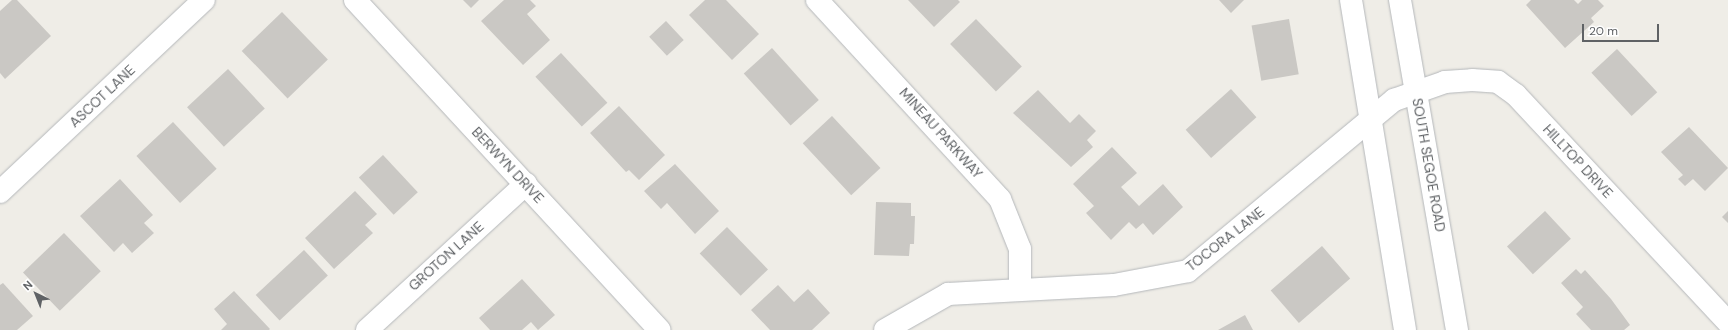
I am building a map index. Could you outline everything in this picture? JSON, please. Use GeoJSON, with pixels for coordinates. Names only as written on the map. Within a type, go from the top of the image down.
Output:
{"type":"FeatureCollection","features":[{"type":"Feature","properties":{"kind":"street","name":"ASCOT LANE"},"geometry":{"type":"LineString","coordinates":[[0,192],[204,0]]}},
{"type":"Feature","properties":{"kind":"street","name":"BERWYN DRIVE"},"geometry":{"type":"LineString","coordinates":[[355,0],[660,330]]}},
{"type":"Feature","properties":{"kind":"street","name":"MINEAU PARKWAY"},"geometry":{"type":"LineString","coordinates":[[818,0],[1000,199],[1020,249],[1020,288]]}},
{"type":"Feature","properties":{"kind":"street"},"geometry":{"type":"LineString","coordinates":[[1351,0],[1372,116],[1405,330]]}},
{"type":"Feature","properties":{"kind":"street","name":"SOUTH SEGOE ROAD"},"geometry":{"type":"LineString","coordinates":[[1400,0],[1457,330]]}},
{"type":"Feature","properties":{"kind":"street","name":"HILLTOP DRIVE"},"geometry":{"type":"LineString","coordinates":[[1394,100],[1416,90],[1472,80],[1498,82],[1516,95],[1728,322]]}},
{"type":"Feature","properties":{"kind":"street","name":"TOCORA LANE"},"geometry":{"type":"LineString","coordinates":[[885,330],[948,294],[1020,288],[1114,285],[1188,271],[1344,144],[1372,116],[1394,100]]}},
{"type":"Feature","properties":{"kind":"street","name":"GROTON LANE"},"geometry":{"type":"LineString","coordinates":[[367,330],[526,184]]}},
{"type":"Feature","properties":{"kind":"building"},"geometry":{"type":"Polygon","coordinates":[[[12,0],[17,0],[51,36],[5,79],[0,73],[0,11],[12,0]]]}},
{"type":"Feature","properties":{"kind":"building"},"geometry":{"type":"Polygon","coordinates":[[[463,0],[479,0],[471,8],[463,0]]]}},
{"type":"Feature","properties":{"kind":"building"},"geometry":{"type":"Polygon","coordinates":[[[504,0],[530,0],[536,6],[527,14],[550,40],[523,65],[481,21],[504,0]]]}},
{"type":"Feature","properties":{"kind":"building"},"geometry":{"type":"Polygon","coordinates":[[[705,0],[726,0],[759,34],[732,60],[689,15],[705,0]]]}},
{"type":"Feature","properties":{"kind":"building"},"geometry":{"type":"Polygon","coordinates":[[[908,0],[958,0],[960,2],[934,27],[908,0]]]}},
{"type":"Feature","properties":{"kind":"building"},"geometry":{"type":"Polygon","coordinates":[[[1219,0],[1244,0],[1231,13],[1219,0]]]}},
{"type":"Feature","properties":{"kind":"building"},"geometry":{"type":"Polygon","coordinates":[[[1531,0],[1574,0],[1578,4],[1582,0],[1598,0],[1604,6],[1591,18],[1594,22],[1565,48],[1526,5],[1531,0]]]}},
{"type":"Feature","properties":{"kind":"building"},"geometry":{"type":"Polygon","coordinates":[[[282,12],[328,59],[288,98],[242,51],[282,12]]]}},
{"type":"Feature","properties":{"kind":"building"},"geometry":{"type":"Polygon","coordinates":[[[976,19],[1022,66],[996,91],[950,44],[976,19]]]}},
{"type":"Feature","properties":{"kind":"building"},"geometry":{"type":"Polygon","coordinates":[[[1289,19],[1299,74],[1261,81],[1252,26],[1289,19]]]}},
{"type":"Feature","properties":{"kind":"building"},"geometry":{"type":"Polygon","coordinates":[[[666,21],[684,40],[667,56],[649,37],[666,21]]]}},
{"type":"Feature","properties":{"kind":"building"},"geometry":{"type":"Polygon","coordinates":[[[772,48],[819,100],[791,125],[744,73],[772,48]]]}},
{"type":"Feature","properties":{"kind":"building"},"geometry":{"type":"Polygon","coordinates":[[[1617,49],[1657,92],[1632,116],[1591,73],[1617,49]]]}},
{"type":"Feature","properties":{"kind":"building"},"geometry":{"type":"Polygon","coordinates":[[[561,53],[607,103],[582,127],[535,77],[561,53]]]}},
{"type":"Feature","properties":{"kind":"building"},"geometry":{"type":"Polygon","coordinates":[[[228,69],[265,108],[224,147],[187,107],[228,69]]]}},
{"type":"Feature","properties":{"kind":"building"},"geometry":{"type":"Polygon","coordinates":[[[1231,89],[1256,117],[1211,158],[1186,130],[1231,89]]]}},
{"type":"Feature","properties":{"kind":"building"},"geometry":{"type":"Polygon","coordinates":[[[1038,90],[1070,123],[1079,114],[1096,131],[1087,140],[1093,147],[1071,167],[1013,113],[1038,90]]]}},
{"type":"Feature","properties":{"kind":"building"},"geometry":{"type":"Polygon","coordinates":[[[619,106],[665,155],[639,180],[629,170],[626,172],[590,133],[619,106]]]}},
{"type":"Feature","properties":{"kind":"building"},"geometry":{"type":"Polygon","coordinates":[[[832,116],[880,168],[851,195],[803,143],[832,116]]]}},
{"type":"Feature","properties":{"kind":"building"},"geometry":{"type":"Polygon","coordinates":[[[173,122],[217,169],[180,203],[136,156],[173,122]]]}},
{"type":"Feature","properties":{"kind":"building"},"geometry":{"type":"Polygon","coordinates":[[[1689,127],[1728,168],[1705,191],[1693,179],[1685,186],[1678,179],[1683,175],[1661,152],[1689,127]]]}},
{"type":"Feature","properties":{"kind":"building"},"geometry":{"type":"Polygon","coordinates":[[[1112,147],[1137,173],[1121,187],[1139,206],[1163,184],[1183,207],[1153,235],[1143,223],[1136,229],[1129,222],[1111,240],[1086,213],[1094,206],[1073,184],[1112,147]]]}},
{"type":"Feature","properties":{"kind":"building"},"geometry":{"type":"Polygon","coordinates":[[[383,155],[418,192],[394,215],[359,178],[383,155]]]}},
{"type":"Feature","properties":{"kind":"building"},"geometry":{"type":"Polygon","coordinates":[[[675,164],[719,211],[695,234],[667,203],[661,209],[644,191],[675,164]]]}},
{"type":"Feature","properties":{"kind":"building"},"geometry":{"type":"Polygon","coordinates":[[[120,179],[153,215],[144,223],[154,233],[132,253],[123,243],[114,252],[80,216],[120,179]]]}},
{"type":"Feature","properties":{"kind":"building"},"geometry":{"type":"Polygon","coordinates":[[[355,191],[377,214],[365,225],[373,233],[334,269],[305,238],[355,191]]]}},
{"type":"Feature","properties":{"kind":"building"},"geometry":{"type":"Polygon","coordinates":[[[876,202],[911,203],[911,216],[915,216],[914,244],[910,244],[909,256],[874,255],[876,202]]]}},
{"type":"Feature","properties":{"kind":"building"},"geometry":{"type":"Polygon","coordinates":[[[1545,211],[1571,239],[1533,274],[1507,246],[1545,211]]]}},
{"type":"Feature","properties":{"kind":"building"},"geometry":{"type":"Polygon","coordinates":[[[1728,211],[1728,223],[1722,217],[1728,211]]]}},
{"type":"Feature","properties":{"kind":"building"},"geometry":{"type":"Polygon","coordinates":[[[727,227],[768,269],[741,296],[700,253],[727,227]]]}},
{"type":"Feature","properties":{"kind":"building"},"geometry":{"type":"Polygon","coordinates":[[[64,233],[101,271],[60,311],[23,273],[64,233]]]}},
{"type":"Feature","properties":{"kind":"building"},"geometry":{"type":"Polygon","coordinates":[[[1322,246],[1350,278],[1299,323],[1271,291],[1322,246]]]}},
{"type":"Feature","properties":{"kind":"building"},"geometry":{"type":"Polygon","coordinates":[[[304,250],[328,276],[280,321],[256,295],[304,250]]]}},
{"type":"Feature","properties":{"kind":"building"},"geometry":{"type":"Polygon","coordinates":[[[1576,269],[1581,274],[1585,270],[1611,299],[1630,325],[1624,330],[1591,330],[1576,314],[1583,307],[1561,283],[1576,269]]]}},
{"type":"Feature","properties":{"kind":"building"},"geometry":{"type":"Polygon","coordinates":[[[522,279],[555,315],[538,330],[531,322],[522,330],[490,330],[479,318],[522,279]]]}},
{"type":"Feature","properties":{"kind":"building"},"geometry":{"type":"Polygon","coordinates":[[[3,283],[33,316],[17,330],[0,330],[0,285],[3,283]]]}},
{"type":"Feature","properties":{"kind":"building"},"geometry":{"type":"Polygon","coordinates":[[[778,285],[794,302],[808,289],[830,313],[812,330],[770,330],[751,310],[778,285]]]}},
{"type":"Feature","properties":{"kind":"building"},"geometry":{"type":"Polygon","coordinates":[[[234,291],[270,329],[269,330],[221,330],[227,324],[214,309],[234,291]]]}},
{"type":"Feature","properties":{"kind":"building"},"geometry":{"type":"Polygon","coordinates":[[[1245,315],[1253,330],[1218,330],[1245,315]]]}}]}
